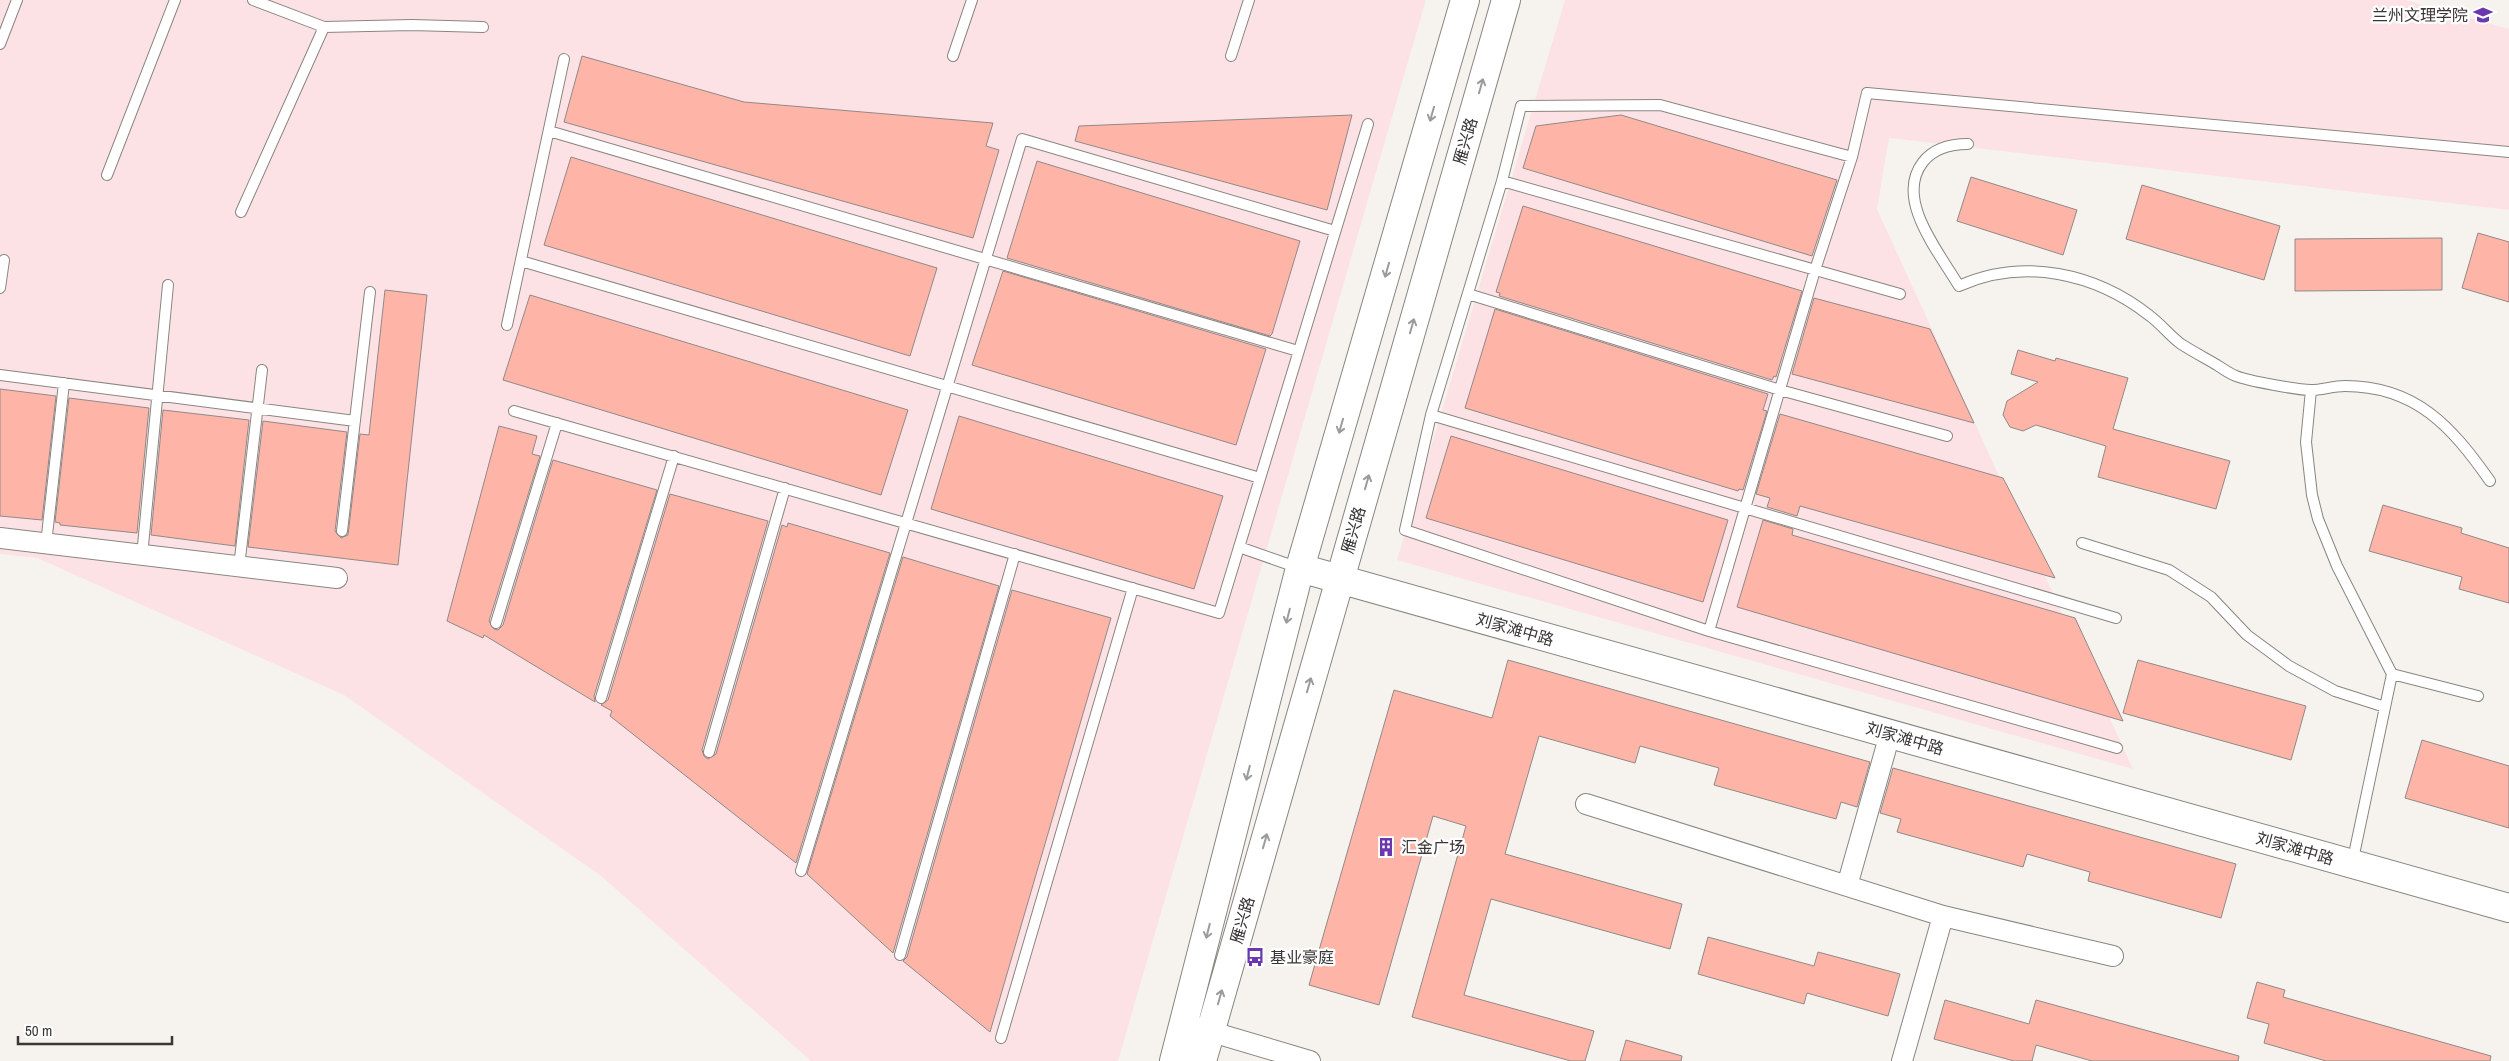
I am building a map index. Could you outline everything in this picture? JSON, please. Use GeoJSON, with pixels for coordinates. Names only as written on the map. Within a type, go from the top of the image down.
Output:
{"type":"FeatureCollection","features":[{"type":"Feature","properties":{"kind":"main road","name":"雁兴路"},"geometry":{"type":"LineString","coordinates":[[1174,1061],[1300,568],[1465,0]]}},
{"type":"Feature","properties":{"kind":"main road","name":"雁兴路"},"geometry":{"type":"LineString","coordinates":[[1202,1061],[1506,0]]}},
{"type":"Feature","properties":{"kind":"main road","name":"刘家滩中路"},"geometry":{"type":"LineString","coordinates":[[1300,568],[2509,908]]}},
{"type":"Feature","properties":{"kind":"street"},"geometry":{"type":"LineString","coordinates":[[0,538],[337,578]]}},
{"type":"Feature","properties":{"kind":"street"},"geometry":{"type":"LineString","coordinates":[[1847,886],[1890,734]]}},
{"type":"Feature","properties":{"kind":"street"},"geometry":{"type":"LineString","coordinates":[[1586,804],[1943,916],[2113,956]]}},
{"type":"Feature","properties":{"kind":"street"},"geometry":{"type":"LineString","coordinates":[[1902,1061],[1943,916]]}},
{"type":"Feature","properties":{"kind":"street"},"geometry":{"type":"LineString","coordinates":[[1185,1024],[1310,1061]]}},
{"type":"Feature","properties":{"kind":"lane"},"geometry":{"type":"LineString","coordinates":[[0,44],[17,0]]}},
{"type":"Feature","properties":{"kind":"lane"},"geometry":{"type":"LineString","coordinates":[[106,175],[175,0]]}},
{"type":"Feature","properties":{"kind":"lane"},"geometry":{"type":"LineString","coordinates":[[253,0],[324,27],[412,25],[483,27]]}},
{"type":"Feature","properties":{"kind":"lane"},"geometry":{"type":"LineString","coordinates":[[953,56],[972,0]]}},
{"type":"Feature","properties":{"kind":"lane"},"geometry":{"type":"LineString","coordinates":[[1231,56],[1249,0]]}},
{"type":"Feature","properties":{"kind":"lane"},"geometry":{"type":"LineString","coordinates":[[241,212],[324,27]]}},
{"type":"Feature","properties":{"kind":"lane"},"geometry":{"type":"LineString","coordinates":[[508,325],[564,59]]}},
{"type":"Feature","properties":{"kind":"lane"},"geometry":{"type":"LineString","coordinates":[[1709,631],[1815,270],[1852,157],[1867,93],[2509,152]]}},
{"type":"Feature","properties":{"kind":"lane"},"geometry":{"type":"LineString","coordinates":[[1852,157],[1660,105],[1521,106],[1502,181],[1431,415],[1405,530],[1709,631],[2117,748]]}},
{"type":"Feature","properties":{"kind":"lane"},"geometry":{"type":"LineString","coordinates":[[514,411],[1218,612],[1368,124]]}},
{"type":"Feature","properties":{"kind":"lane"},"geometry":{"type":"LineString","coordinates":[[549,131],[1298,351]]}},
{"type":"Feature","properties":{"kind":"lane"},"geometry":{"type":"LineString","coordinates":[[801,870],[1022,139],[1335,231]]}},
{"type":"Feature","properties":{"kind":"lane"},"geometry":{"type":"LineString","coordinates":[[1968,144],[1944,147],[1934,152],[1918,170],[1912,192],[1917,214],[1959,286],[1995,273],[2015,270],[2040,272],[2090,283],[2132,303],[2160,324],[2180,343],[2236,376],[2310,390],[2346,386],[2398,396],[2417,405],[2449,428],[2462,442],[2490,481]]}},
{"type":"Feature","properties":{"kind":"lane"},"geometry":{"type":"LineString","coordinates":[[1502,181],[1900,294]]}},
{"type":"Feature","properties":{"kind":"lane"},"geometry":{"type":"LineString","coordinates":[[0,288],[4,260]]}},
{"type":"Feature","properties":{"kind":"lane"},"geometry":{"type":"LineString","coordinates":[[521,261],[1260,478]]}},
{"type":"Feature","properties":{"kind":"lane"},"geometry":{"type":"LineString","coordinates":[[142,556],[168,285]]}},
{"type":"Feature","properties":{"kind":"lane"},"geometry":{"type":"LineString","coordinates":[[342,531],[370,292]]}},
{"type":"Feature","properties":{"kind":"lane"},"geometry":{"type":"LineString","coordinates":[[1468,294],[1780,390],[1946,436]]}},
{"type":"Feature","properties":{"kind":"lane"},"geometry":{"type":"LineString","coordinates":[[239,567],[262,370]]}},
{"type":"Feature","properties":{"kind":"lane"},"geometry":{"type":"LineString","coordinates":[[0,375],[355,420]]}},
{"type":"Feature","properties":{"kind":"lane"},"geometry":{"type":"LineString","coordinates":[[46,544],[64,383]]}},
{"type":"Feature","properties":{"kind":"lane"},"geometry":{"type":"LineString","coordinates":[[2310,390],[2307,451],[2312,495],[2318,519],[2337,566],[2392,674],[2352,864]]}},
{"type":"Feature","properties":{"kind":"lane"},"geometry":{"type":"LineString","coordinates":[[1431,415],[2116,618]]}},
{"type":"Feature","properties":{"kind":"lane"},"geometry":{"type":"LineString","coordinates":[[496,623],[557,423]]}},
{"type":"Feature","properties":{"kind":"lane"},"geometry":{"type":"LineString","coordinates":[[601,698],[674,456]]}},
{"type":"Feature","properties":{"kind":"lane"},"geometry":{"type":"LineString","coordinates":[[709,752],[785,488]]}},
{"type":"Feature","properties":{"kind":"lane"},"geometry":{"type":"LineString","coordinates":[[2082,543],[2169,570],[2210,597],[2247,635],[2289,666],[2335,690],[2385,707]]}},
{"type":"Feature","properties":{"kind":"lane"},"geometry":{"type":"LineString","coordinates":[[1238,547],[1300,568]]}},
{"type":"Feature","properties":{"kind":"lane"},"geometry":{"type":"LineString","coordinates":[[900,955],[1015,554]]}},
{"type":"Feature","properties":{"kind":"lane"},"geometry":{"type":"LineString","coordinates":[[1001,1038],[1133,588]]}},
{"type":"Feature","properties":{"kind":"lane"},"geometry":{"type":"LineString","coordinates":[[2392,674],[2478,696]]}},
{"type":"Feature","properties":{"kind":"shaded area"},"geometry":{"type":"Polygon","coordinates":[[[0,0],[1426,0],[1118,1061],[811,1061],[601,876],[344,695],[37,558],[0,554],[0,0]]]}},
{"type":"Feature","properties":{"kind":"shaded area"},"geometry":{"type":"Polygon","coordinates":[[[1565,0],[2405,0],[2509,29],[2509,210],[1889,138],[1877,209],[2133,769],[1397,560],[1565,0]]]}},
{"type":"Feature","properties":{"kind":"building"},"geometry":{"type":"Polygon","coordinates":[[[582,56],[744,102],[993,123],[986,146],[999,150],[973,238],[564,122],[582,56]]]}},
{"type":"Feature","properties":{"kind":"building"},"geometry":{"type":"Polygon","coordinates":[[[1352,115],[1327,210],[1075,141],[1079,126],[1352,115]]]}},
{"type":"Feature","properties":{"kind":"building"},"geometry":{"type":"Polygon","coordinates":[[[1621,115],[1837,180],[1812,256],[1523,168],[1536,126],[1621,115]]]}},
{"type":"Feature","properties":{"kind":"building"},"geometry":{"type":"Polygon","coordinates":[[[571,157],[937,268],[910,356],[544,245],[571,157]]]}},
{"type":"Feature","properties":{"kind":"building"},"geometry":{"type":"Polygon","coordinates":[[[1037,161],[1300,241],[1272,334],[1270,336],[1007,258],[1037,161]]]}},
{"type":"Feature","properties":{"kind":"building"},"geometry":{"type":"Polygon","coordinates":[[[1971,177],[2077,210],[2063,255],[1957,221],[1971,177]]]}},
{"type":"Feature","properties":{"kind":"building"},"geometry":{"type":"Polygon","coordinates":[[[2142,185],[2280,226],[2264,280],[2126,239],[2142,185]]]}},
{"type":"Feature","properties":{"kind":"building"},"geometry":{"type":"Polygon","coordinates":[[[1523,206],[1802,291],[1776,377],[1774,376],[1772,380],[1499,296],[1500,293],[1496,292],[1523,206]]]}},
{"type":"Feature","properties":{"kind":"building"},"geometry":{"type":"Polygon","coordinates":[[[2478,233],[2509,242],[2509,302],[2462,288],[2478,233]]]}},
{"type":"Feature","properties":{"kind":"building"},"geometry":{"type":"Polygon","coordinates":[[[2442,238],[2442,290],[2295,291],[2295,239],[2442,238]]]}},
{"type":"Feature","properties":{"kind":"building"},"geometry":{"type":"Polygon","coordinates":[[[1003,271],[1266,349],[1236,445],[972,365],[1003,271]]]}},
{"type":"Feature","properties":{"kind":"building"},"geometry":{"type":"Polygon","coordinates":[[[385,290],[427,295],[398,565],[248,547],[263,421],[347,432],[335,531],[341,538],[348,535],[360,434],[369,435],[385,290]]]}},
{"type":"Feature","properties":{"kind":"building"},"geometry":{"type":"Polygon","coordinates":[[[530,295],[908,410],[881,495],[503,380],[530,295]]]}},
{"type":"Feature","properties":{"kind":"building"},"geometry":{"type":"Polygon","coordinates":[[[1814,298],[1930,329],[1974,423],[1792,374],[1814,298]]]}},
{"type":"Feature","properties":{"kind":"building"},"geometry":{"type":"Polygon","coordinates":[[[1495,309],[1768,394],[1763,410],[1767,411],[1743,490],[1739,489],[1738,491],[1465,408],[1495,309]]]}},
{"type":"Feature","properties":{"kind":"building"},"geometry":{"type":"Polygon","coordinates":[[[2018,350],[2055,361],[2056,358],[2128,378],[2113,429],[2230,461],[2216,509],[2098,477],[2106,446],[2036,425],[2023,431],[2010,427],[2003,415],[2007,401],[2038,382],[2011,374],[2018,350]]]}},
{"type":"Feature","properties":{"kind":"building"},"geometry":{"type":"Polygon","coordinates":[[[0,389],[56,396],[42,520],[0,516],[0,389]]]}},
{"type":"Feature","properties":{"kind":"building"},"geometry":{"type":"Polygon","coordinates":[[[69,398],[149,408],[137,533],[60,525],[60,523],[55,522],[69,398]]]}},
{"type":"Feature","properties":{"kind":"building"},"geometry":{"type":"Polygon","coordinates":[[[163,410],[249,420],[235,546],[151,535],[163,410]]]}},
{"type":"Feature","properties":{"kind":"building"},"geometry":{"type":"Polygon","coordinates":[[[1780,414],[2003,478],[2055,578],[1800,506],[1797,516],[1767,507],[1770,498],[1756,494],[1780,414]]]}},
{"type":"Feature","properties":{"kind":"building"},"geometry":{"type":"Polygon","coordinates":[[[959,416],[1223,496],[1194,589],[931,509],[959,416]]]}},
{"type":"Feature","properties":{"kind":"building"},"geometry":{"type":"Polygon","coordinates":[[[499,426],[537,436],[532,454],[540,456],[489,621],[494,629],[498,630],[503,625],[553,460],[657,490],[594,696],[595,702],[484,635],[483,638],[447,621],[499,426]]]}},
{"type":"Feature","properties":{"kind":"building"},"geometry":{"type":"Polygon","coordinates":[[[1451,436],[1728,520],[1703,602],[1426,518],[1451,436]]]}},
{"type":"Feature","properties":{"kind":"building"},"geometry":{"type":"Polygon","coordinates":[[[670,494],[768,521],[702,750],[704,756],[708,759],[716,754],[782,525],[787,527],[788,523],[890,553],[796,863],[610,716],[612,711],[601,705],[608,700],[670,494]]]}},
{"type":"Feature","properties":{"kind":"building"},"geometry":{"type":"Polygon","coordinates":[[[2383,505],[2462,528],[2461,533],[2509,548],[2509,603],[2459,589],[2462,577],[2369,551],[2383,505]]]}},
{"type":"Feature","properties":{"kind":"building"},"geometry":{"type":"Polygon","coordinates":[[[1763,520],[1793,529],[1792,535],[2075,618],[2123,721],[1737,607],[1763,520]]]}},
{"type":"Feature","properties":{"kind":"building"},"geometry":{"type":"Polygon","coordinates":[[[903,557],[999,586],[893,953],[807,874],[903,557]]]}},
{"type":"Feature","properties":{"kind":"building"},"geometry":{"type":"Polygon","coordinates":[[[1012,590],[1111,618],[990,1032],[903,961],[907,957],[1012,590]]]}},
{"type":"Feature","properties":{"kind":"building"},"geometry":{"type":"Polygon","coordinates":[[[1508,660],[1870,762],[1857,807],[1841,802],[1836,819],[1714,785],[1719,768],[1640,746],[1635,763],[1539,736],[1505,854],[1682,904],[1670,949],[1491,899],[1464,995],[1594,1031],[1585,1061],[1571,1061],[1412,1017],[1466,826],[1433,816],[1379,1005],[1309,985],[1394,690],[1492,718],[1508,660]]]}},
{"type":"Feature","properties":{"kind":"building"},"geometry":{"type":"Polygon","coordinates":[[[2138,660],[2306,706],[2291,760],[2123,713],[2138,660]]]}},
{"type":"Feature","properties":{"kind":"building"},"geometry":{"type":"Polygon","coordinates":[[[2422,740],[2509,766],[2509,828],[2405,798],[2422,740]]]}},
{"type":"Feature","properties":{"kind":"building"},"geometry":{"type":"Polygon","coordinates":[[[1893,768],[2236,864],[2221,918],[2088,881],[2090,872],[2027,854],[2023,867],[1897,832],[1901,819],[1880,813],[1893,768]]]}},
{"type":"Feature","properties":{"kind":"building"},"geometry":{"type":"Polygon","coordinates":[[[1708,937],[1814,966],[1818,952],[1900,974],[1888,1016],[1807,993],[1804,1004],[1698,974],[1708,937]]]}},
{"type":"Feature","properties":{"kind":"building"},"geometry":{"type":"Polygon","coordinates":[[[2257,982],[2285,990],[2283,997],[2491,1056],[2490,1061],[2326,1061],[2264,1043],[2269,1024],[2247,1018],[2257,982]]]}},
{"type":"Feature","properties":{"kind":"building"},"geometry":{"type":"Polygon","coordinates":[[[1945,1000],[2029,1024],[2036,1000],[2239,1056],[2238,1061],[2092,1061],[2036,1045],[2032,1061],[2014,1061],[1934,1039],[1945,1000]]]}},
{"type":"Feature","properties":{"kind":"building"},"geometry":{"type":"Polygon","coordinates":[[[1626,1040],[1682,1056],[1681,1061],[1620,1061],[1626,1040]]]}},
{"type":"Feature","properties":{"kind":"place","name":"兰州文理学院"},"geometry":{"type":"Point","coordinates":[2483,15]}},
{"type":"Feature","properties":{"kind":"place","name":"汇金广场"},"geometry":{"type":"Point","coordinates":[1386,847]}},
{"type":"Feature","properties":{"kind":"place","name":"基业豪庭"},"geometry":{"type":"Point","coordinates":[1255,957]}}]}
